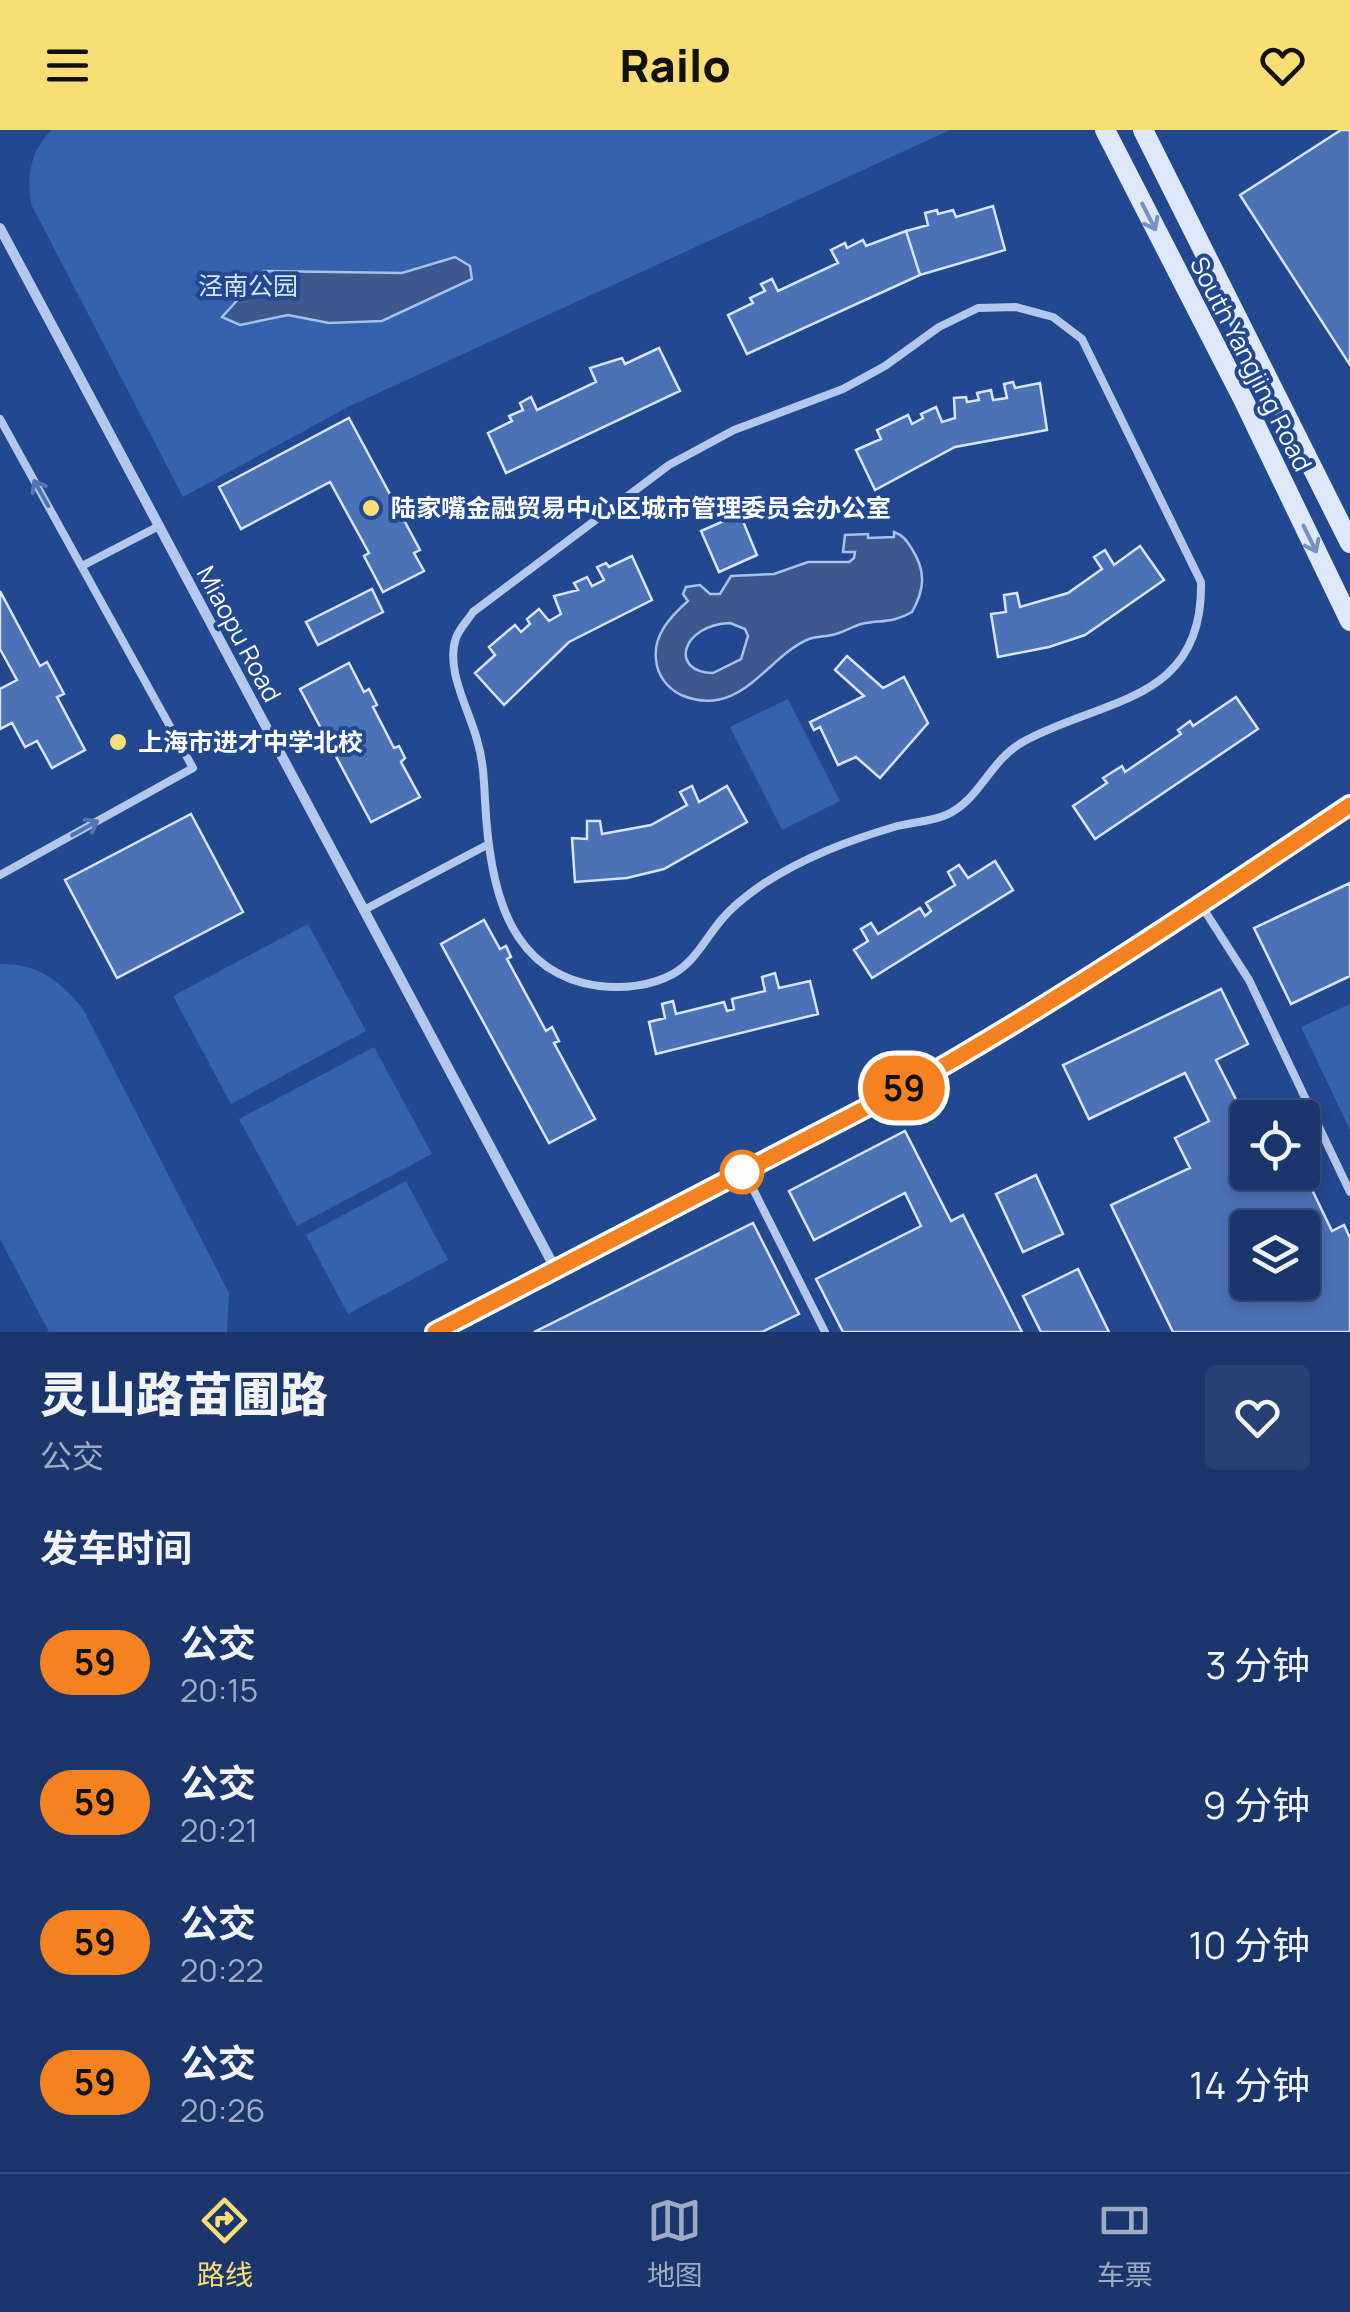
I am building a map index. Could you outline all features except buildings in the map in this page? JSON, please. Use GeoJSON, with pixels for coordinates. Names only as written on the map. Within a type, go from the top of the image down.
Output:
{"type":"FeatureCollection","features":[{"type":"Feature","properties":{"kind":"main road","name":"South Yangjing Road"},"geometry":{"type":"LineString","coordinates":[[1104,130],[1243,399],[1350,622]]}},
{"type":"Feature","properties":{"kind":"main road","name":"South Yangjing Road"},"geometry":{"type":"LineString","coordinates":[[1142,130],[1350,543]]}},
{"type":"Feature","properties":{"kind":"street","name":"Miaopu Road"},"geometry":{"type":"LineString","coordinates":[[0,228],[556,1270]]}},
{"type":"Feature","properties":{"kind":"street"},"geometry":{"type":"LineString","coordinates":[[435,1332],[910,1085],[1010,1028],[1350,805]]}},
{"type":"Feature","properties":{"kind":"lane"},"geometry":{"type":"LineString","coordinates":[[1016,307],[1054,317],[1082,339],[1201,582],[1202,616],[1188,646],[1180,660],[1150,689],[1017,746],[986,774],[969,801],[944,816],[898,826],[818,852],[747,897],[723,918],[702,949],[672,974],[625,989],[574,982],[539,963],[513,930],[495,883],[487,845],[478,742],[453,665],[456,637],[473,612],[669,465],[734,430],[844,389],[885,366],[938,326],[978,308],[1016,307]]}},
{"type":"Feature","properties":{"kind":"lane"},"geometry":{"type":"LineString","coordinates":[[0,419],[193,768],[0,875]]}},
{"type":"Feature","properties":{"kind":"lane"},"geometry":{"type":"LineString","coordinates":[[82,566],[159,526]]}},
{"type":"Feature","properties":{"kind":"lane"},"geometry":{"type":"LineString","coordinates":[[364,910],[487,845]]}},
{"type":"Feature","properties":{"kind":"lane"},"geometry":{"type":"LineString","coordinates":[[1201,905],[1250,980],[1350,1192]]}},
{"type":"Feature","properties":{"kind":"lane"},"geometry":{"type":"LineString","coordinates":[[744,1171],[824,1332]]}},
{"type":"Feature","properties":{"kind":"green space","name":"泾南公园"},"geometry":{"type":"Polygon","coordinates":[[[52,130],[950,130],[350,406],[183,497],[31,204],[32,164],[39,146],[52,130]]]}},
{"type":"Feature","properties":{"kind":"green space"},"geometry":{"type":"Polygon","coordinates":[[[788,699],[840,801],[782,830],[730,727],[788,699]]]}},
{"type":"Feature","properties":{"kind":"green space"},"geometry":{"type":"Polygon","coordinates":[[[308,924],[366,1031],[231,1104],[173,996],[308,924]]]}},
{"type":"Feature","properties":{"kind":"green space"},"geometry":{"type":"Polygon","coordinates":[[[0,964],[37,970],[66,990],[83,1009],[229,1293],[227,1332],[49,1332],[0,1239],[0,964]]]}},
{"type":"Feature","properties":{"kind":"green space"},"geometry":{"type":"Polygon","coordinates":[[[1350,1004],[1350,1130],[1301,1027],[1350,1004]]]}},
{"type":"Feature","properties":{"kind":"green space"},"geometry":{"type":"Polygon","coordinates":[[[374,1047],[432,1154],[297,1226],[239,1119],[374,1047]]]}},
{"type":"Feature","properties":{"kind":"green space"},"geometry":{"type":"Polygon","coordinates":[[[406,1181],[448,1260],[348,1314],[306,1235],[406,1181]]]}},
{"type":"Feature","properties":{"kind":"shaded area"},"geometry":{"type":"Polygon","coordinates":[[[455,257],[470,266],[472,279],[382,321],[329,323],[288,315],[240,325],[222,317],[264,271],[402,273],[455,257]]]}},
{"type":"Feature","properties":{"kind":"shaded area"},"geometry":{"type":"Polygon","coordinates":[[[894,532],[906,541],[922,573],[912,612],[809,639],[752,683],[720,699],[681,695],[661,676],[657,642],[688,601],[683,594],[686,587],[700,585],[710,594],[720,594],[731,576],[774,574],[808,562],[849,562],[855,552],[843,552],[845,535],[894,537],[894,532]],[[730,623],[700,632],[687,648],[690,665],[713,673],[741,659],[748,636],[745,629],[730,623]]]}},
{"type":"Feature","properties":{"kind":"bus line","name":"59"},"geometry":{"type":"LineString","coordinates":[[435,1332],[910,1085],[1010,1028],[1350,805]]}},
{"type":"Feature","properties":{"kind":"place","name":"陆家嘴金融贸易中心区城市管理委员会办公室"},"geometry":{"type":"Point","coordinates":[371,508]}},
{"type":"Feature","properties":{"kind":"place","name":"上海市进才中学北校"},"geometry":{"type":"Point","coordinates":[118,742]}}]}
